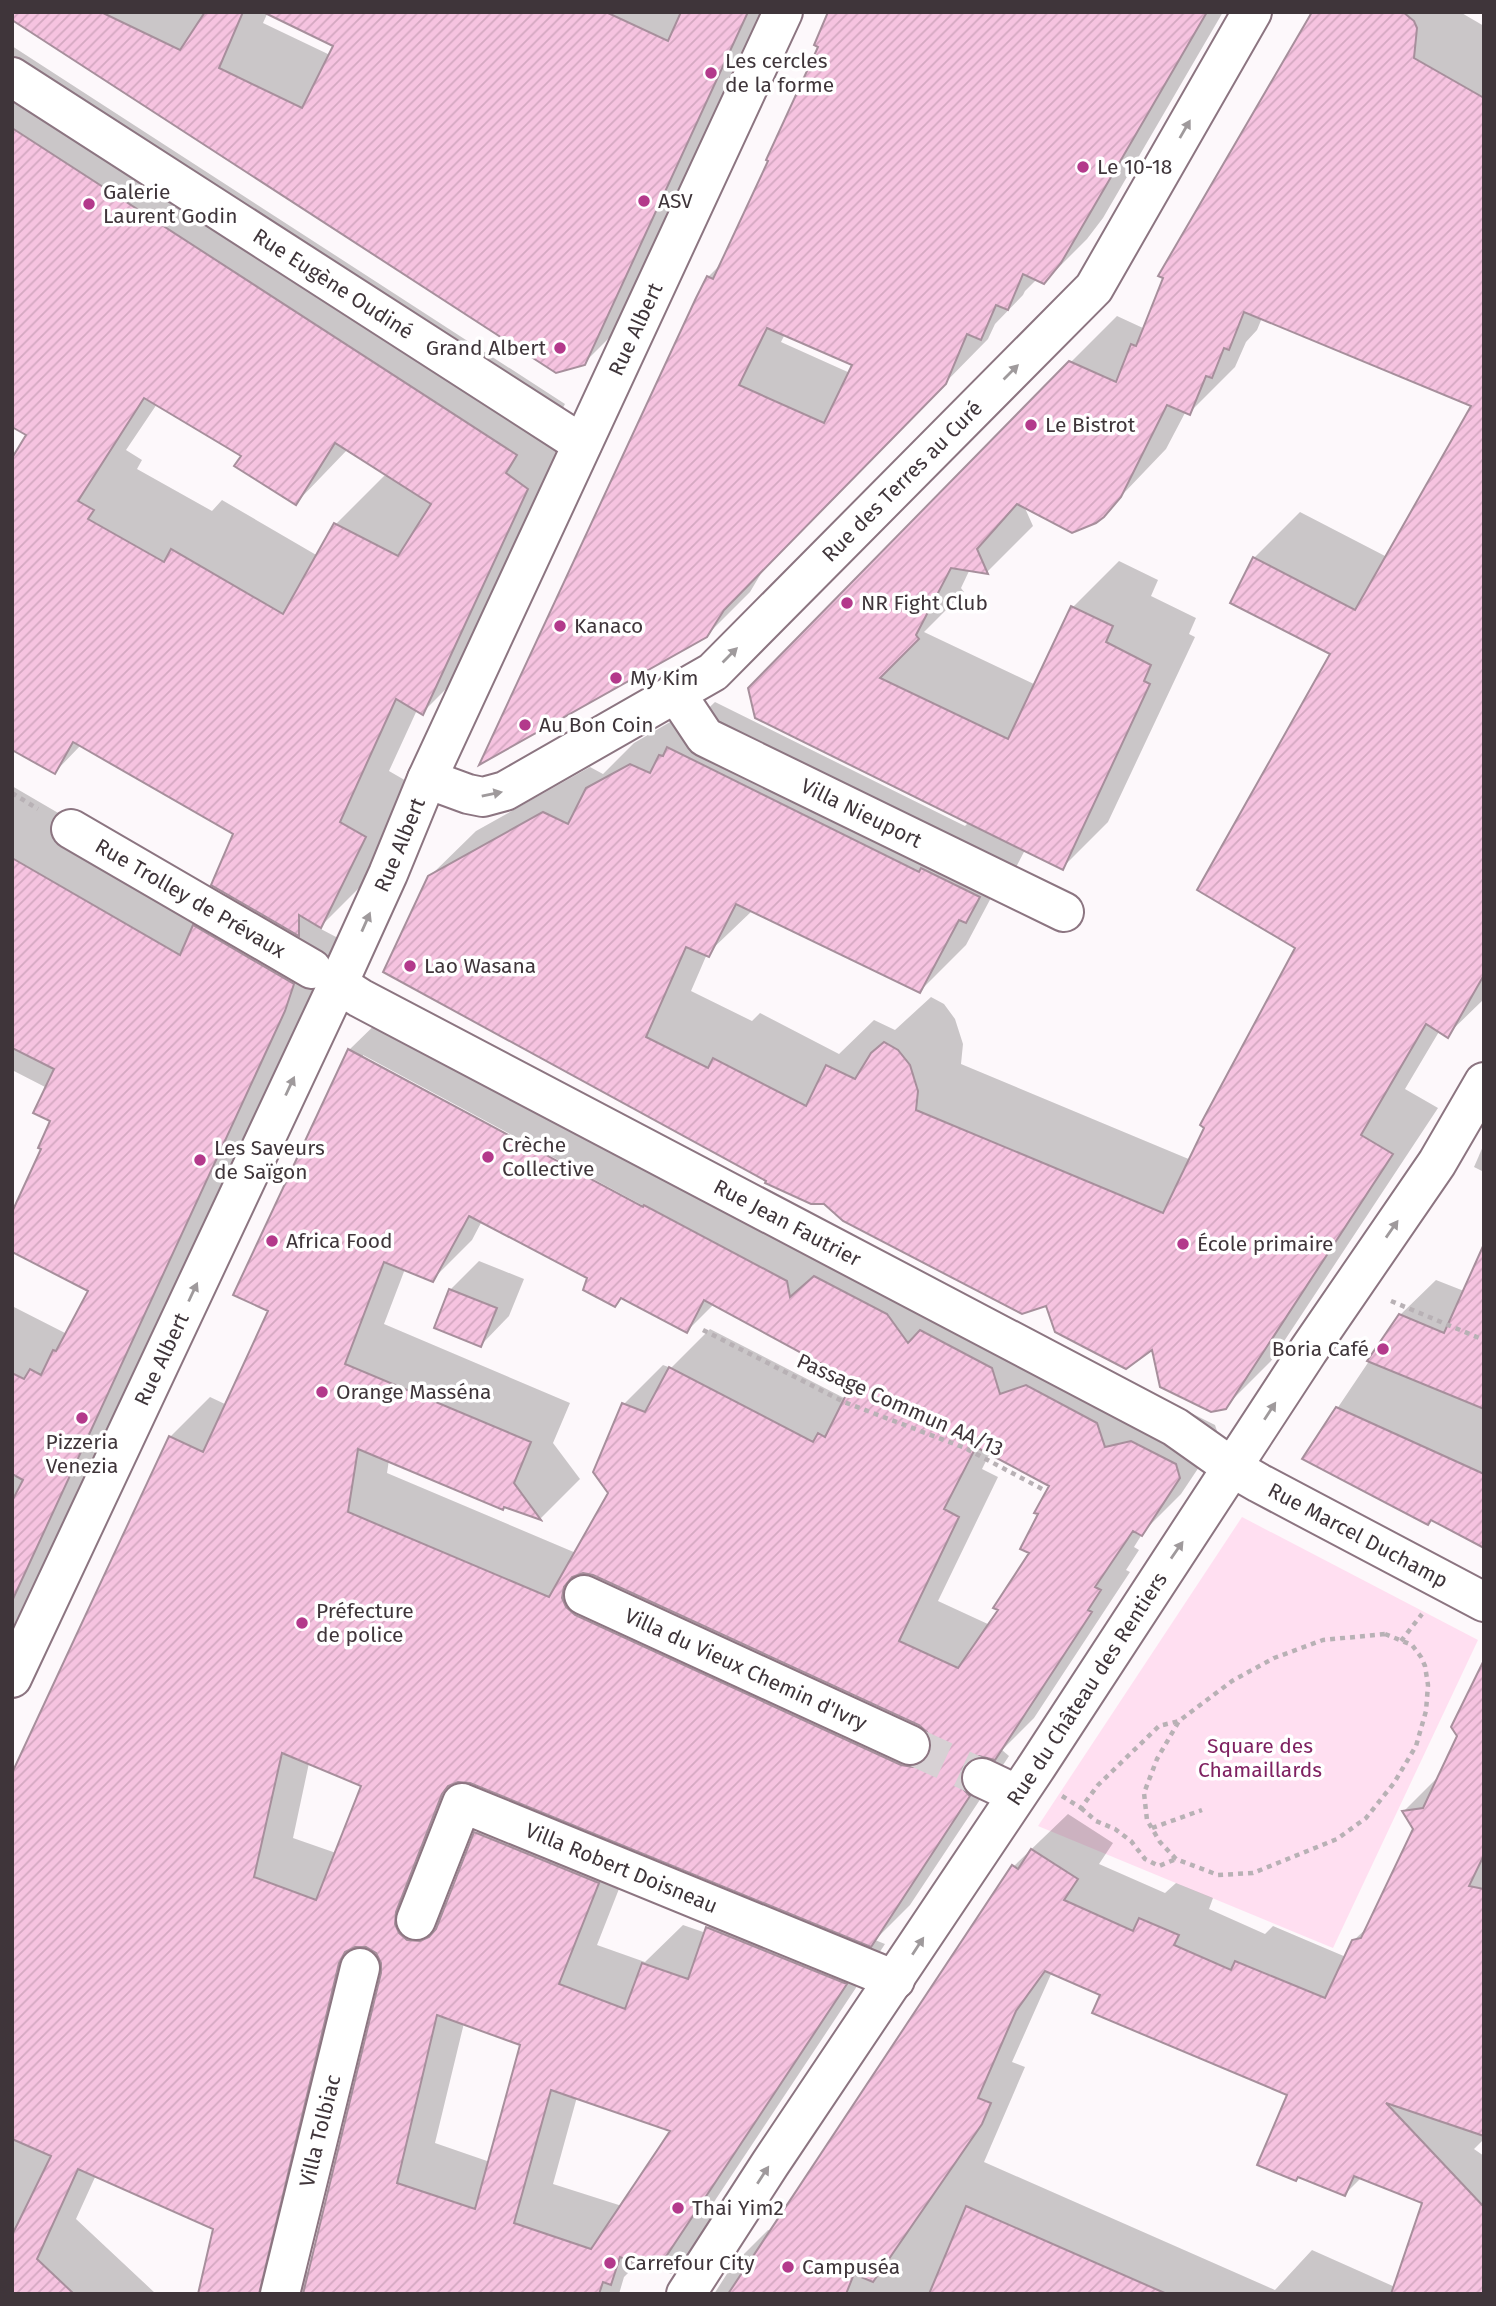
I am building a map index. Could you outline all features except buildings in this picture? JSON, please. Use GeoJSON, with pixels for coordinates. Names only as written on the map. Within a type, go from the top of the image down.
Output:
{"type":"FeatureCollection","features":[{"type":"Feature","properties":{"kind":"street","name":"Rue Albert"},"geometry":{"type":"LineString","coordinates":[[12,1678],[112,1465],[325,976],[388,874],[403,833],[783,12]]}},
{"type":"Feature","properties":{"kind":"street","name":"Rue des Terres au Curé"},"geometry":{"type":"LineString","coordinates":[[428,779],[483,797],[505,791],[713,671],[1094,288],[1252,12]]}},
{"type":"Feature","properties":{"kind":"street","name":"Rue Eugène Oudiné"},"geometry":{"type":"LineString","coordinates":[[12,77],[582,444]]}},
{"type":"Feature","properties":{"kind":"street","name":"Villa Nieuport"},"geometry":{"type":"LineString","coordinates":[[675,692],[705,737],[1065,912]]}},
{"type":"Feature","properties":{"kind":"street","name":"Rue Trolley de Prévaux"},"geometry":{"type":"LineString","coordinates":[[71,829],[325,976]]}},
{"type":"Feature","properties":{"kind":"street","name":"Rue Jean Fautrier"},"geometry":{"type":"LineString","coordinates":[[325,976],[360,998],[1175,1427],[1233,1468]]}},
{"type":"Feature","properties":{"kind":"street","name":"Rue du Château des Rentiers"},"geometry":{"type":"LineString","coordinates":[[686,2294],[1037,1766],[1170,1559],[1437,1163],[1484,1082]]}},
{"type":"Feature","properties":{"kind":"street","name":"Rue Marcel Duchamp"},"geometry":{"type":"LineString","coordinates":[[1233,1468],[1484,1602]]}},
{"type":"Feature","properties":{"kind":"street","name":"Villa du Vieux Chemin d'Ivry"},"geometry":{"type":"LineString","coordinates":[[584,1595],[910,1745]]}},
{"type":"Feature","properties":{"kind":"street"},"geometry":{"type":"LineString","coordinates":[[982,1778],[1016,1794]]}},
{"type":"Feature","properties":{"kind":"street","name":"Villa Robert Doisneau"},"geometry":{"type":"LineString","coordinates":[[416,1920],[462,1803],[895,1980]]}},
{"type":"Feature","properties":{"kind":"street","name":"Villa Tolbiac"},"geometry":{"type":"LineString","coordinates":[[280,2294],[360,1968]]}},
{"type":"Feature","properties":{"kind":"path"},"geometry":{"type":"LineString","coordinates":[[1353,1285],[1484,1340]]}},
{"type":"Feature","properties":{"kind":"path","name":"Passage Commun AA/13"},"geometry":{"type":"LineString","coordinates":[[703,1330],[844,1402],[965,1448],[1046,1490]]}},
{"type":"Feature","properties":{"kind":"path"},"geometry":{"type":"LineString","coordinates":[[1385,1634],[1412,1646],[1425,1667],[1428,1685],[1426,1711],[1416,1746],[1394,1783],[1366,1818],[1337,1839],[1253,1873],[1218,1875],[1176,1859],[1160,1842],[1152,1828],[1147,1820],[1144,1793],[1157,1759],[1179,1721],[1232,1681],[1274,1658],[1323,1640],[1385,1634]]}},
{"type":"Feature","properties":{"kind":"path"},"geometry":{"type":"LineString","coordinates":[[1082,1808],[1098,1785],[1159,1726],[1179,1721]]}},
{"type":"Feature","properties":{"kind":"path"},"geometry":{"type":"LineString","coordinates":[[1060,1794],[1096,1821],[1115,1829],[1131,1841],[1145,1859],[1159,1866],[1176,1859]]}},
{"type":"Feature","properties":{"kind":"path"},"geometry":{"type":"LineString","coordinates":[[1152,1828],[1202,1810]]}},
{"type":"Feature","properties":{"kind":"green space","name":"Square des Chamaillards"},"geometry":{"type":"Polygon","coordinates":[[[1242,1517],[1478,1640],[1333,1948],[1038,1826],[1242,1517]]]}},
{"type":"Feature","properties":{"kind":"tunnel"},"geometry":{"type":"LineString","coordinates":[[910,1745],[982,1778]]}},
{"type":"Feature","properties":{"kind":"place","name":"Les cercles de la forme"},"geometry":{"type":"Point","coordinates":[711,73]}},
{"type":"Feature","properties":{"kind":"place","name":"Le 10-18"},"geometry":{"type":"Point","coordinates":[1083,167]}},
{"type":"Feature","properties":{"kind":"place","name":"ASV"},"geometry":{"type":"Point","coordinates":[644,201]}},
{"type":"Feature","properties":{"kind":"place","name":"Galerie Laurent Godin"},"geometry":{"type":"Point","coordinates":[89,204]}},
{"type":"Feature","properties":{"kind":"place","name":"Grand Albert"},"geometry":{"type":"Point","coordinates":[560,348]}},
{"type":"Feature","properties":{"kind":"place","name":"Le Bistrot"},"geometry":{"type":"Point","coordinates":[1031,425]}},
{"type":"Feature","properties":{"kind":"place","name":"NR Fight Club"},"geometry":{"type":"Point","coordinates":[847,603]}},
{"type":"Feature","properties":{"kind":"place","name":"Kanaco"},"geometry":{"type":"Point","coordinates":[560,626]}},
{"type":"Feature","properties":{"kind":"place","name":"My Kim"},"geometry":{"type":"Point","coordinates":[616,678]}},
{"type":"Feature","properties":{"kind":"place","name":"Au Bon Coin"},"geometry":{"type":"Point","coordinates":[525,725]}},
{"type":"Feature","properties":{"kind":"place","name":"Lao Wasana"},"geometry":{"type":"Point","coordinates":[410,966]}},
{"type":"Feature","properties":{"kind":"place","name":"Crèche Collective"},"geometry":{"type":"Point","coordinates":[488,1157]}},
{"type":"Feature","properties":{"kind":"place","name":"Les Saveurs de Saïgon"},"geometry":{"type":"Point","coordinates":[200,1160]}},
{"type":"Feature","properties":{"kind":"place","name":"Africa Food"},"geometry":{"type":"Point","coordinates":[272,1241]}},
{"type":"Feature","properties":{"kind":"place","name":"École primaire"},"geometry":{"type":"Point","coordinates":[1183,1244]}},
{"type":"Feature","properties":{"kind":"place","name":"Boria Café"},"geometry":{"type":"Point","coordinates":[1383,1349]}},
{"type":"Feature","properties":{"kind":"place","name":"Orange Masséna"},"geometry":{"type":"Point","coordinates":[322,1392]}},
{"type":"Feature","properties":{"kind":"place","name":"Pizzeria Venezia"},"geometry":{"type":"Point","coordinates":[82,1418]}},
{"type":"Feature","properties":{"kind":"place","name":"Préfecture de police"},"geometry":{"type":"Point","coordinates":[302,1623]}},
{"type":"Feature","properties":{"kind":"place","name":"Thai Yim2"},"geometry":{"type":"Point","coordinates":[678,2208]}},
{"type":"Feature","properties":{"kind":"place","name":"Carrefour City"},"geometry":{"type":"Point","coordinates":[610,2263]}},
{"type":"Feature","properties":{"kind":"place","name":"Campuséa"},"geometry":{"type":"Point","coordinates":[788,2267]}}]}
